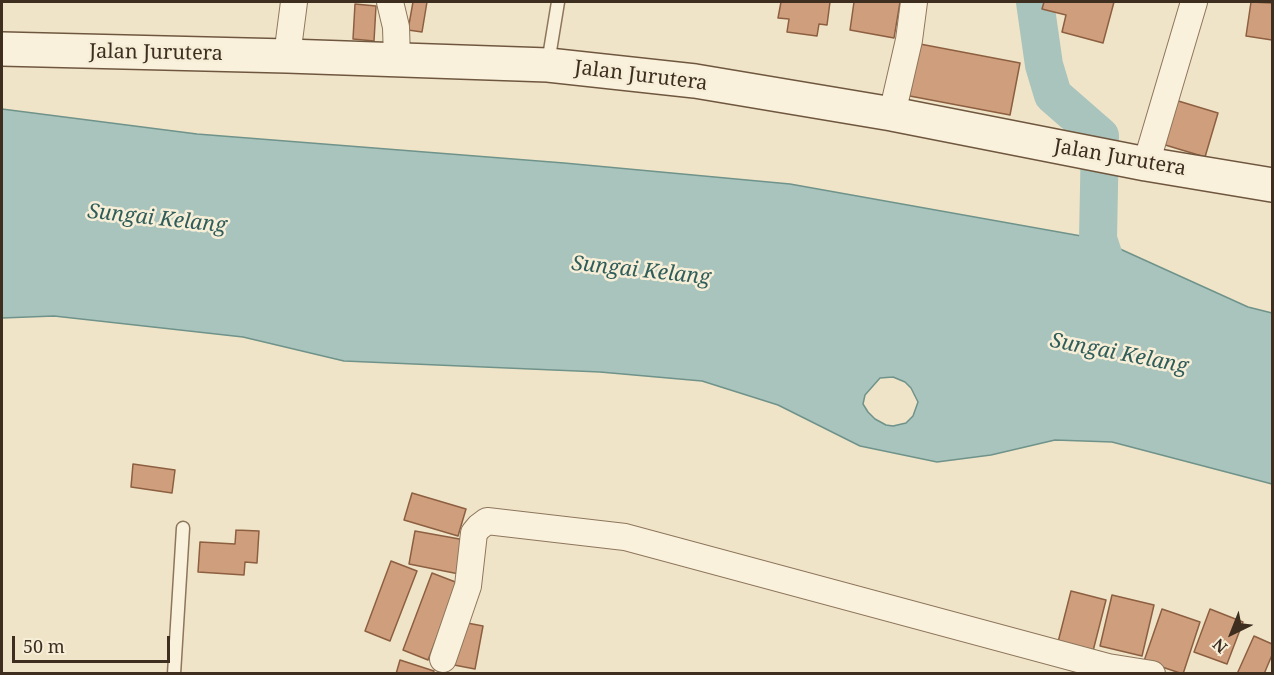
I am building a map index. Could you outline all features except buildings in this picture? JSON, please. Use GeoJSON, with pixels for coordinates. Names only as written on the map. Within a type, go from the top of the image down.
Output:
{"type":"FeatureCollection","features":[{"type":"Feature","properties":{"kind":"street"},"geometry":{"type":"LineString","coordinates":[[287,56],[294,2]]}},
{"type":"Feature","properties":{"kind":"street"},"geometry":{"type":"LineString","coordinates":[[390,2],[396,27],[397,59]]}},
{"type":"Feature","properties":{"kind":"street"},"geometry":{"type":"LineString","coordinates":[[892,114],[909,40],[914,2]]}},
{"type":"Feature","properties":{"kind":"street"},"geometry":{"type":"LineString","coordinates":[[1146,164],[1194,2]]}},
{"type":"Feature","properties":{"kind":"street","name":"Jalan Jurutera"},"geometry":{"type":"LineString","coordinates":[[2,49],[548,65],[695,81],[892,114],[1146,164],[1272,185]]}},
{"type":"Feature","properties":{"kind":"street"},"geometry":{"type":"LineString","coordinates":[[443,659],[468,586],[474,533],[487,521],[625,537],[1108,667],[1152,674]]}},
{"type":"Feature","properties":{"kind":"lane"},"geometry":{"type":"LineString","coordinates":[[548,65],[558,2]]}},
{"type":"Feature","properties":{"kind":"lane"},"geometry":{"type":"LineString","coordinates":[[174,674],[183,528]]}},
{"type":"Feature","properties":{"kind":"water","name":"Sungai Kelang"},"geometry":{"type":"Polygon","coordinates":[[[2,109],[197,134],[564,163],[790,184],[1098,239],[1248,307],[1272,313],[1272,484],[1112,442],[1055,440],[991,455],[937,462],[860,446],[778,405],[702,381],[600,372],[344,361],[243,337],[54,316],[2,318],[2,109]],[[893,377],[880,378],[865,395],[863,404],[875,419],[893,426],[906,423],[913,416],[918,402],[905,382],[893,377]]]}},
{"type":"Feature","properties":{"kind":"waterway"},"geometry":{"type":"LineString","coordinates":[[1035,2],[1044,65],[1053,95],[1100,136],[1098,239],[1114,287]]}}]}
